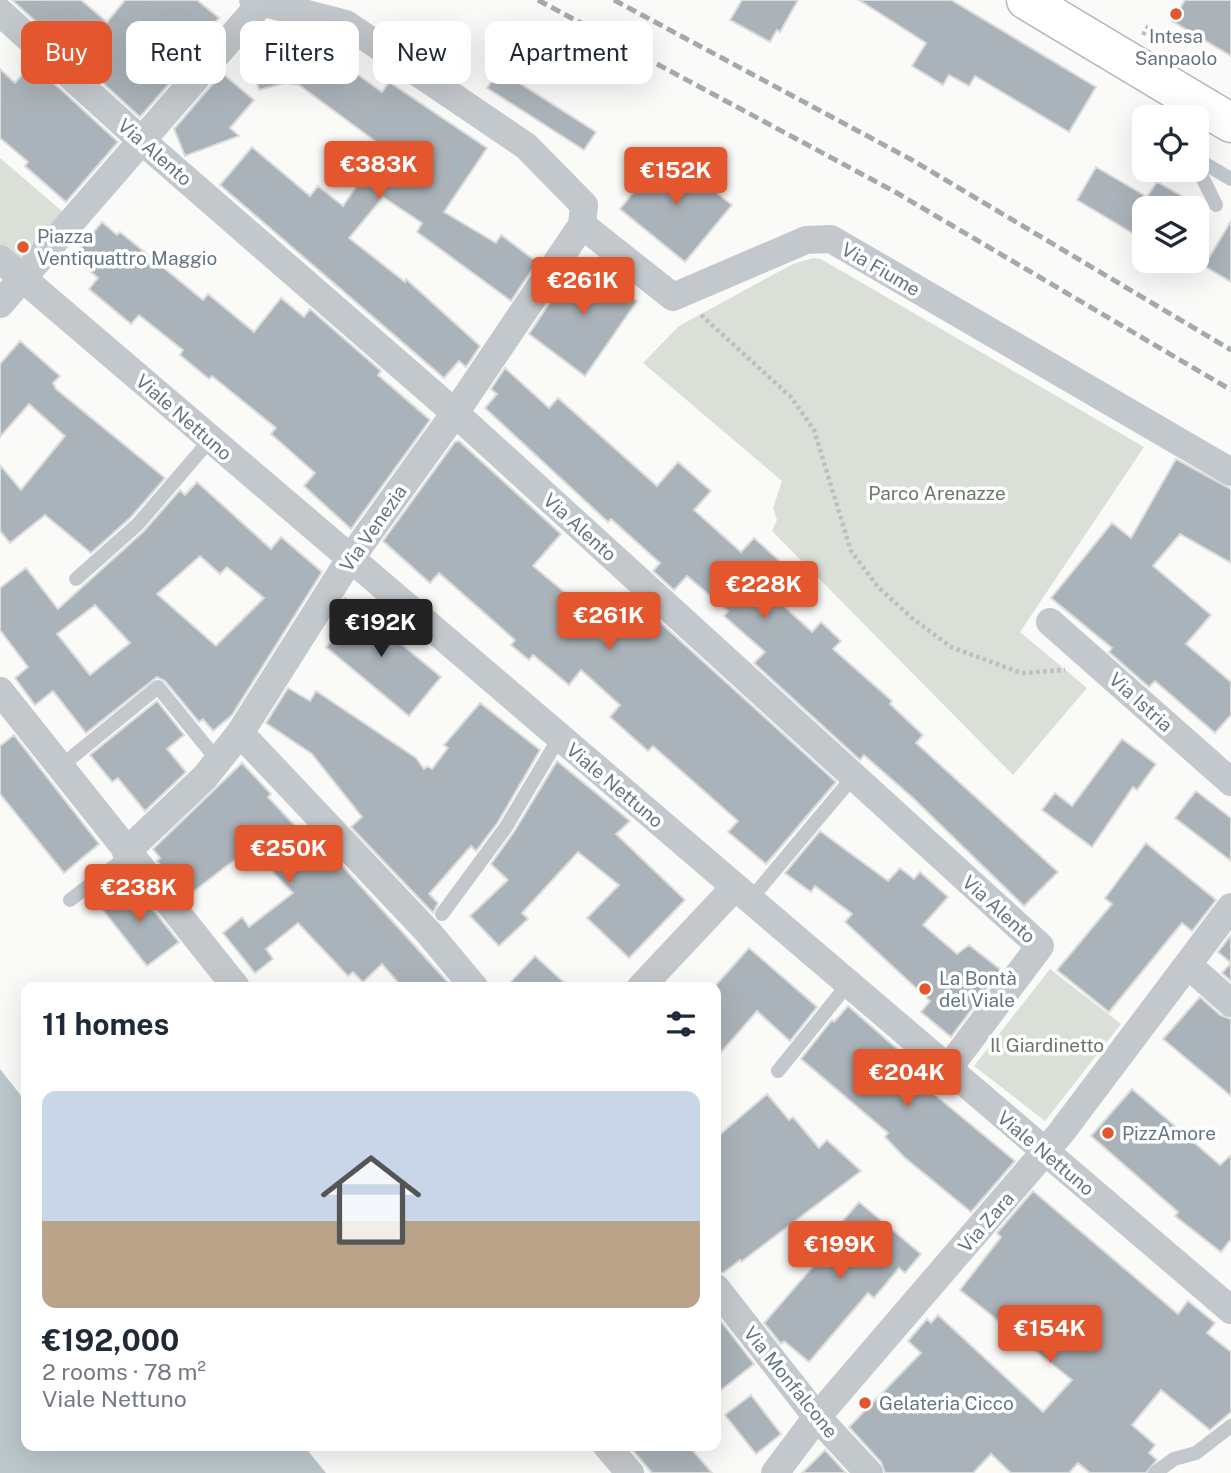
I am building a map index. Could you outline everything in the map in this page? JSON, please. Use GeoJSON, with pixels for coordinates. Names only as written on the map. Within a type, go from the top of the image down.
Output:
{"type":"FeatureCollection","features":[{"type":"Feature","properties":{"kind":"main road"},"geometry":{"type":"LineString","coordinates":[[1026,0],[1187,105]]}},
{"type":"Feature","properties":{"kind":"main road"},"geometry":{"type":"LineString","coordinates":[[1209,115],[1231,123]]}},
{"type":"Feature","properties":{"kind":"street"},"geometry":{"type":"LineString","coordinates":[[0,304],[257,1],[346,24],[526,146],[584,205],[582,225]]}},
{"type":"Feature","properties":{"kind":"street","name":"Via Alento"},"geometry":{"type":"LineString","coordinates":[[0,12],[141,140],[455,413],[1040,946],[947,1070]]}},
{"type":"Feature","properties":{"kind":"street","name":"Via Venezia"},"geometry":{"type":"LineString","coordinates":[[128,854],[205,777],[240,733],[350,559],[455,413],[582,225]]}},
{"type":"Feature","properties":{"kind":"street","name":"Via Fiume"},"geometry":{"type":"LineString","coordinates":[[582,225],[673,296],[806,240],[831,239],[1231,472]]}},
{"type":"Feature","properties":{"kind":"street","name":"Viale Nettuno"},"geometry":{"type":"LineString","coordinates":[[0,259],[1231,1310]]}},
{"type":"Feature","properties":{"kind":"street","name":"Via Istria"},"geometry":{"type":"LineString","coordinates":[[1051,622],[1231,782]]}},
{"type":"Feature","properties":{"kind":"street"},"geometry":{"type":"LineString","coordinates":[[0,691],[232,982]]}},
{"type":"Feature","properties":{"kind":"street"},"geometry":{"type":"LineString","coordinates":[[240,733],[428,932],[470,982]]}},
{"type":"Feature","properties":{"kind":"street"},"geometry":{"type":"LineString","coordinates":[[646,982],[742,894]]}},
{"type":"Feature","properties":{"kind":"street","name":"Via Zara"},"geometry":{"type":"LineString","coordinates":[[775,1473],[817,1417],[1046,1151],[1231,907]]}},
{"type":"Feature","properties":{"kind":"street"},"geometry":{"type":"LineString","coordinates":[[1188,965],[1231,1003]]}},
{"type":"Feature","properties":{"kind":"street","name":"Via Monfalcone"},"geometry":{"type":"LineString","coordinates":[[721,1294],[817,1417],[869,1473]]}},
{"type":"Feature","properties":{"kind":"street"},"geometry":{"type":"LineString","coordinates":[[611,1451],[630,1473]]}},
{"type":"Feature","properties":{"kind":"lane"},"geometry":{"type":"LineString","coordinates":[[1209,166],[1231,179]]}},
{"type":"Feature","properties":{"kind":"lane"},"geometry":{"type":"LineString","coordinates":[[1204,182],[1216,205]]}},
{"type":"Feature","properties":{"kind":"lane"},"geometry":{"type":"LineString","coordinates":[[76,579],[138,524],[210,440]]}},
{"type":"Feature","properties":{"kind":"lane"},"geometry":{"type":"LineString","coordinates":[[60,767],[158,687],[218,761]]}},
{"type":"Feature","properties":{"kind":"lane"},"geometry":{"type":"LineString","coordinates":[[442,914],[506,827],[559,738]]}},
{"type":"Feature","properties":{"kind":"lane"},"geometry":{"type":"LineString","coordinates":[[742,894],[853,777]]}},
{"type":"Feature","properties":{"kind":"lane"},"geometry":{"type":"LineString","coordinates":[[70,900],[128,854]]}},
{"type":"Feature","properties":{"kind":"lane"},"geometry":{"type":"LineString","coordinates":[[778,1071],[848,984]]}},
{"type":"Feature","properties":{"kind":"lane"},"geometry":{"type":"LineString","coordinates":[[1155,1473],[1174,1459],[1196,1453],[1231,1426]]}},
{"type":"Feature","properties":{"kind":"path"},"geometry":{"type":"LineString","coordinates":[[699,313],[791,397],[814,430],[851,551],[878,587],[912,618],[950,647],[1021,673],[1057,671],[1097,663]]}},
{"type":"Feature","properties":{"kind":"green space","name":"Piazza Ventiquattro Maggio"},"geometry":{"type":"Polygon","coordinates":[[[0,158],[70,218],[25,270],[0,248],[0,158]]]}},
{"type":"Feature","properties":{"kind":"green space","name":"Parco Arenazze"},"geometry":{"type":"Polygon","coordinates":[[[813,258],[821,259],[1144,447],[1020,632],[1087,688],[1013,775],[772,531],[777,520],[773,508],[782,481],[643,363],[679,326],[793,264],[813,258]]]}},
{"type":"Feature","properties":{"kind":"green space","name":"Il Giardinetto"},"geometry":{"type":"Polygon","coordinates":[[[1050,969],[1121,1024],[1045,1121],[974,1066],[1050,969]]]}},
{"type":"Feature","properties":{"kind":"shaded area"},"geometry":{"type":"Polygon","coordinates":[[[0,1069],[21,1096],[21,1451],[308,1451],[326,1473],[0,1473],[0,1069]]]}},
{"type":"Feature","properties":{"kind":"building"},"geometry":{"type":"Polygon","coordinates":[[[12,0],[81,0],[106,21],[35,21],[12,0]]]}},
{"type":"Feature","properties":{"kind":"building"},"geometry":{"type":"Polygon","coordinates":[[[125,0],[197,0],[219,18],[217,21],[126,21],[126,84],[169,84],[140,117],[104,84],[112,84],[112,21],[108,21],[125,0]]]}},
{"type":"Feature","properties":{"kind":"building"},"geometry":{"type":"Polygon","coordinates":[[[742,0],[798,0],[780,32],[777,30],[770,42],[730,20],[742,0]]]}},
{"type":"Feature","properties":{"kind":"building"},"geometry":{"type":"Polygon","coordinates":[[[859,0],[951,0],[1096,87],[1069,132],[975,76],[969,86],[949,75],[943,85],[912,66],[926,43],[859,0]]]}},
{"type":"Feature","properties":{"kind":"building"},"geometry":{"type":"Polygon","coordinates":[[[1185,0],[1231,0],[1231,56],[1172,21],[1185,0]]]}},
{"type":"Feature","properties":{"kind":"building"},"geometry":{"type":"Polygon","coordinates":[[[0,69],[15,83],[21,76],[21,84],[55,84],[118,142],[66,202],[25,166],[28,162],[0,138],[0,69]]]}},
{"type":"Feature","properties":{"kind":"building"},"geometry":{"type":"Polygon","coordinates":[[[226,76],[254,100],[230,128],[239,136],[185,156],[174,129],[213,84],[226,84],[226,76]]]}},
{"type":"Feature","properties":{"kind":"building"},"geometry":{"type":"Polygon","coordinates":[[[359,76],[382,92],[388,84],[392,84],[487,148],[444,212],[496,243],[501,235],[537,262],[511,301],[417,232],[422,223],[383,197],[349,238],[405,282],[406,279],[480,346],[466,367],[459,361],[444,378],[220,185],[252,147],[310,196],[318,186],[343,206],[383,147],[299,85],[292,84],[359,84],[359,76]]]}},
{"type":"Feature","properties":{"kind":"building"},"geometry":{"type":"Polygon","coordinates":[[[257,84],[281,84],[259,90],[257,84]]]}},
{"type":"Feature","properties":{"kind":"building"},"geometry":{"type":"Polygon","coordinates":[[[490,84],[521,84],[596,132],[584,150],[487,88],[490,84]]]}},
{"type":"Feature","properties":{"kind":"building"},"geometry":{"type":"Polygon","coordinates":[[[665,152],[732,205],[685,262],[620,209],[665,152]]]}},
{"type":"Feature","properties":{"kind":"building"},"geometry":{"type":"Polygon","coordinates":[[[1096,167],[1144,195],[1132,196],[1132,233],[1077,200],[1096,167]]]}},
{"type":"Feature","properties":{"kind":"building"},"geometry":{"type":"Polygon","coordinates":[[[1157,182],[1182,196],[1147,196],[1157,182]]]}},
{"type":"Feature","properties":{"kind":"building"},"geometry":{"type":"Polygon","coordinates":[[[1231,221],[1231,282],[1209,269],[1209,258],[1231,221]]]}},
{"type":"Feature","properties":{"kind":"building"},"geometry":{"type":"Polygon","coordinates":[[[102,222],[117,235],[120,232],[203,300],[208,294],[254,332],[281,298],[304,317],[310,309],[381,371],[378,375],[430,420],[351,529],[304,486],[315,473],[271,434],[276,428],[212,376],[209,379],[180,355],[183,350],[139,315],[131,324],[89,289],[98,278],[73,257],[102,222]]]}},
{"type":"Feature","properties":{"kind":"building"},"geometry":{"type":"Polygon","coordinates":[[[579,259],[637,301],[585,376],[529,334],[579,259]]]}},
{"type":"Feature","properties":{"kind":"building"},"geometry":{"type":"Polygon","coordinates":[[[20,341],[60,376],[53,383],[56,389],[165,478],[131,517],[91,553],[45,515],[10,543],[0,531],[0,465],[21,490],[65,436],[29,404],[0,437],[0,364],[20,341]]]}},
{"type":"Feature","properties":{"kind":"building"},"geometry":{"type":"Polygon","coordinates":[[[505,368],[549,408],[558,398],[657,486],[678,462],[711,491],[694,510],[741,552],[754,538],[795,575],[775,598],[812,632],[821,622],[841,641],[833,649],[892,701],[890,704],[923,735],[916,743],[1058,872],[1024,906],[913,798],[864,755],[860,760],[754,663],[765,652],[724,616],[728,611],[687,576],[674,590],[653,571],[660,563],[611,519],[608,522],[485,408],[497,394],[491,389],[505,368]]]}},
{"type":"Feature","properties":{"kind":"building"},"geometry":{"type":"Polygon","coordinates":[[[459,441],[561,534],[533,566],[575,601],[567,611],[606,642],[617,613],[632,597],[836,782],[766,864],[728,832],[738,821],[653,746],[648,751],[610,717],[620,705],[581,670],[569,685],[533,655],[529,660],[511,645],[515,640],[439,573],[430,583],[383,541],[455,442],[459,441]]]}},
{"type":"Feature","properties":{"kind":"building"},"geometry":{"type":"Polygon","coordinates":[[[1176,459],[1231,489],[1231,563],[1180,534],[1153,566],[1211,615],[1186,644],[1231,682],[1231,715],[1215,733],[1155,681],[1149,687],[1109,652],[1112,648],[1051,598],[1112,523],[1131,538],[1176,459]]]}},
{"type":"Feature","properties":{"kind":"building"},"geometry":{"type":"Polygon","coordinates":[[[197,482],[271,549],[281,537],[322,572],[232,715],[213,731],[203,719],[199,722],[165,681],[157,677],[86,733],[53,691],[35,705],[15,678],[28,667],[0,630],[0,588],[26,568],[58,609],[144,531],[180,490],[185,495],[197,482]],[[200,556],[157,594],[216,646],[264,598],[227,567],[220,574],[200,556]],[[95,605],[57,634],[90,675],[130,643],[95,605]]]}},
{"type":"Feature","properties":{"kind":"building"},"geometry":{"type":"Polygon","coordinates":[[[345,598],[441,677],[409,716],[326,647],[341,630],[330,622],[345,598]]]}},
{"type":"Feature","properties":{"kind":"building"},"geometry":{"type":"Polygon","coordinates":[[[288,688],[310,701],[316,691],[416,758],[424,769],[427,766],[432,769],[448,748],[444,745],[480,703],[540,750],[498,822],[476,851],[471,846],[429,894],[438,903],[433,913],[351,827],[362,817],[312,754],[266,723],[288,688]]]}},
{"type":"Feature","properties":{"kind":"building"},"geometry":{"type":"Polygon","coordinates":[[[157,701],[184,735],[167,749],[186,772],[145,811],[118,778],[112,782],[90,755],[157,701]]]}},
{"type":"Feature","properties":{"kind":"building"},"geometry":{"type":"Polygon","coordinates":[[[14,735],[99,844],[64,873],[0,794],[0,746],[14,735]]]}},
{"type":"Feature","properties":{"kind":"building"},"geometry":{"type":"Polygon","coordinates":[[[1122,739],[1156,764],[1137,790],[1133,787],[1092,847],[1042,810],[1055,793],[1072,806],[1122,739]]]}},
{"type":"Feature","properties":{"kind":"building"},"geometry":{"type":"Polygon","coordinates":[[[557,761],[630,821],[616,834],[685,900],[629,958],[587,918],[619,885],[578,852],[522,913],[528,919],[499,946],[470,916],[508,880],[491,864],[514,832],[557,761]]]}},
{"type":"Feature","properties":{"kind":"building"},"geometry":{"type":"Polygon","coordinates":[[[242,763],[271,794],[268,797],[321,854],[327,849],[447,982],[398,982],[382,964],[363,982],[353,972],[348,976],[298,923],[266,949],[273,959],[255,973],[223,933],[242,917],[249,927],[293,893],[250,848],[186,897],[157,861],[160,858],[153,849],[242,763]]]}},
{"type":"Feature","properties":{"kind":"building"},"geometry":{"type":"Polygon","coordinates":[[[1196,791],[1231,818],[1231,861],[1175,818],[1196,791]]]}},
{"type":"Feature","properties":{"kind":"building"},"geometry":{"type":"Polygon","coordinates":[[[820,831],[888,881],[900,868],[914,879],[920,872],[948,897],[923,925],[957,954],[969,945],[1001,970],[951,1037],[921,1012],[930,1001],[845,922],[852,914],[815,886],[811,892],[785,873],[820,831]]]}},
{"type":"Feature","properties":{"kind":"building"},"geometry":{"type":"Polygon","coordinates":[[[1146,843],[1216,900],[1192,931],[1182,923],[1109,1012],[1057,970],[1112,904],[1105,898],[1146,843]]]}},
{"type":"Feature","properties":{"kind":"building"},"geometry":{"type":"Polygon","coordinates":[[[130,881],[179,942],[147,966],[99,905],[130,881]]]}},
{"type":"Feature","properties":{"kind":"building"},"geometry":{"type":"Polygon","coordinates":[[[1231,935],[1231,963],[1218,952],[1231,935]]]}},
{"type":"Feature","properties":{"kind":"building"},"geometry":{"type":"Polygon","coordinates":[[[749,948],[817,1007],[790,1041],[757,1011],[721,1052],[721,982],[719,982],[749,948]]]}},
{"type":"Feature","properties":{"kind":"building"},"geometry":{"type":"Polygon","coordinates":[[[535,956],[564,982],[511,982],[535,956]]]}},
{"type":"Feature","properties":{"kind":"building"},"geometry":{"type":"Polygon","coordinates":[[[1231,963],[1231,981],[1222,973],[1231,963]]]}},
{"type":"Feature","properties":{"kind":"building"},"geometry":{"type":"Polygon","coordinates":[[[1200,997],[1220,1015],[1231,1019],[1231,1096],[1163,1039],[1200,997]]]}},
{"type":"Feature","properties":{"kind":"building"},"geometry":{"type":"Polygon","coordinates":[[[848,1006],[919,1068],[912,1076],[1015,1161],[971,1212],[904,1157],[885,1137],[888,1133],[801,1059],[832,1020],[834,1022],[848,1006]]]}},
{"type":"Feature","properties":{"kind":"building"},"geometry":{"type":"Polygon","coordinates":[[[1132,1089],[1220,1165],[1231,1155],[1231,1239],[1221,1252],[1175,1216],[1178,1212],[1091,1136],[1132,1089]]]}},
{"type":"Feature","properties":{"kind":"building"},"geometry":{"type":"Polygon","coordinates":[[[767,1094],[789,1120],[793,1117],[819,1148],[827,1140],[861,1171],[741,1262],[740,1260],[721,1273],[721,1134],[767,1094]]]}},
{"type":"Feature","properties":{"kind":"building"},"geometry":{"type":"Polygon","coordinates":[[[1033,1191],[1178,1314],[1188,1301],[1215,1323],[1207,1333],[1231,1352],[1231,1412],[1210,1430],[1161,1390],[1132,1425],[1155,1445],[1149,1453],[1157,1460],[1146,1473],[1090,1473],[1078,1463],[1069,1473],[1011,1473],[991,1454],[973,1473],[885,1473],[881,1462],[849,1427],[921,1353],[908,1341],[927,1319],[931,1323],[938,1315],[1043,1412],[1072,1380],[960,1290],[1001,1237],[997,1233],[1033,1191]]]}},
{"type":"Feature","properties":{"kind":"building"},"geometry":{"type":"Polygon","coordinates":[[[859,1202],[921,1254],[905,1273],[899,1268],[874,1298],[868,1293],[809,1362],[784,1341],[781,1344],[764,1323],[823,1255],[817,1251],[859,1202]]]}},
{"type":"Feature","properties":{"kind":"building"},"geometry":{"type":"Polygon","coordinates":[[[721,1321],[754,1364],[721,1390],[721,1321]]]}},
{"type":"Feature","properties":{"kind":"building"},"geometry":{"type":"Polygon","coordinates":[[[751,1395],[781,1434],[756,1454],[725,1415],[751,1395]]]}},
{"type":"Feature","properties":{"kind":"building"},"geometry":{"type":"Polygon","coordinates":[[[825,1450],[846,1473],[802,1473],[825,1450]]]}},
{"type":"Feature","properties":{"kind":"building"},"geometry":{"type":"Polygon","coordinates":[[[633,1451],[693,1451],[712,1473],[652,1473],[633,1451]]]}},
{"type":"Feature","properties":{"kind":"railway"},"geometry":{"type":"LineString","coordinates":[[538,0],[897,193],[1231,390]]}},
{"type":"Feature","properties":{"kind":"railway"},"geometry":{"type":"LineString","coordinates":[[614,0],[912,160],[1231,350]]}},
{"type":"Feature","properties":{"kind":"place","name":"Intesa Sanpaolo"},"geometry":{"type":"Point","coordinates":[1176,14]}},
{"type":"Feature","properties":{"kind":"place","name":"Piazza Ventiquattro Maggio"},"geometry":{"type":"Point","coordinates":[23,247]}},
{"type":"Feature","properties":{"kind":"place","name":"La Bontà del Viale"},"geometry":{"type":"Point","coordinates":[925,989]}},
{"type":"Feature","properties":{"kind":"place","name":"PizzAmore"},"geometry":{"type":"Point","coordinates":[1108,1133]}},
{"type":"Feature","properties":{"kind":"place","name":"Gelateria Cicco"},"geometry":{"type":"Point","coordinates":[865,1403]}}]}
